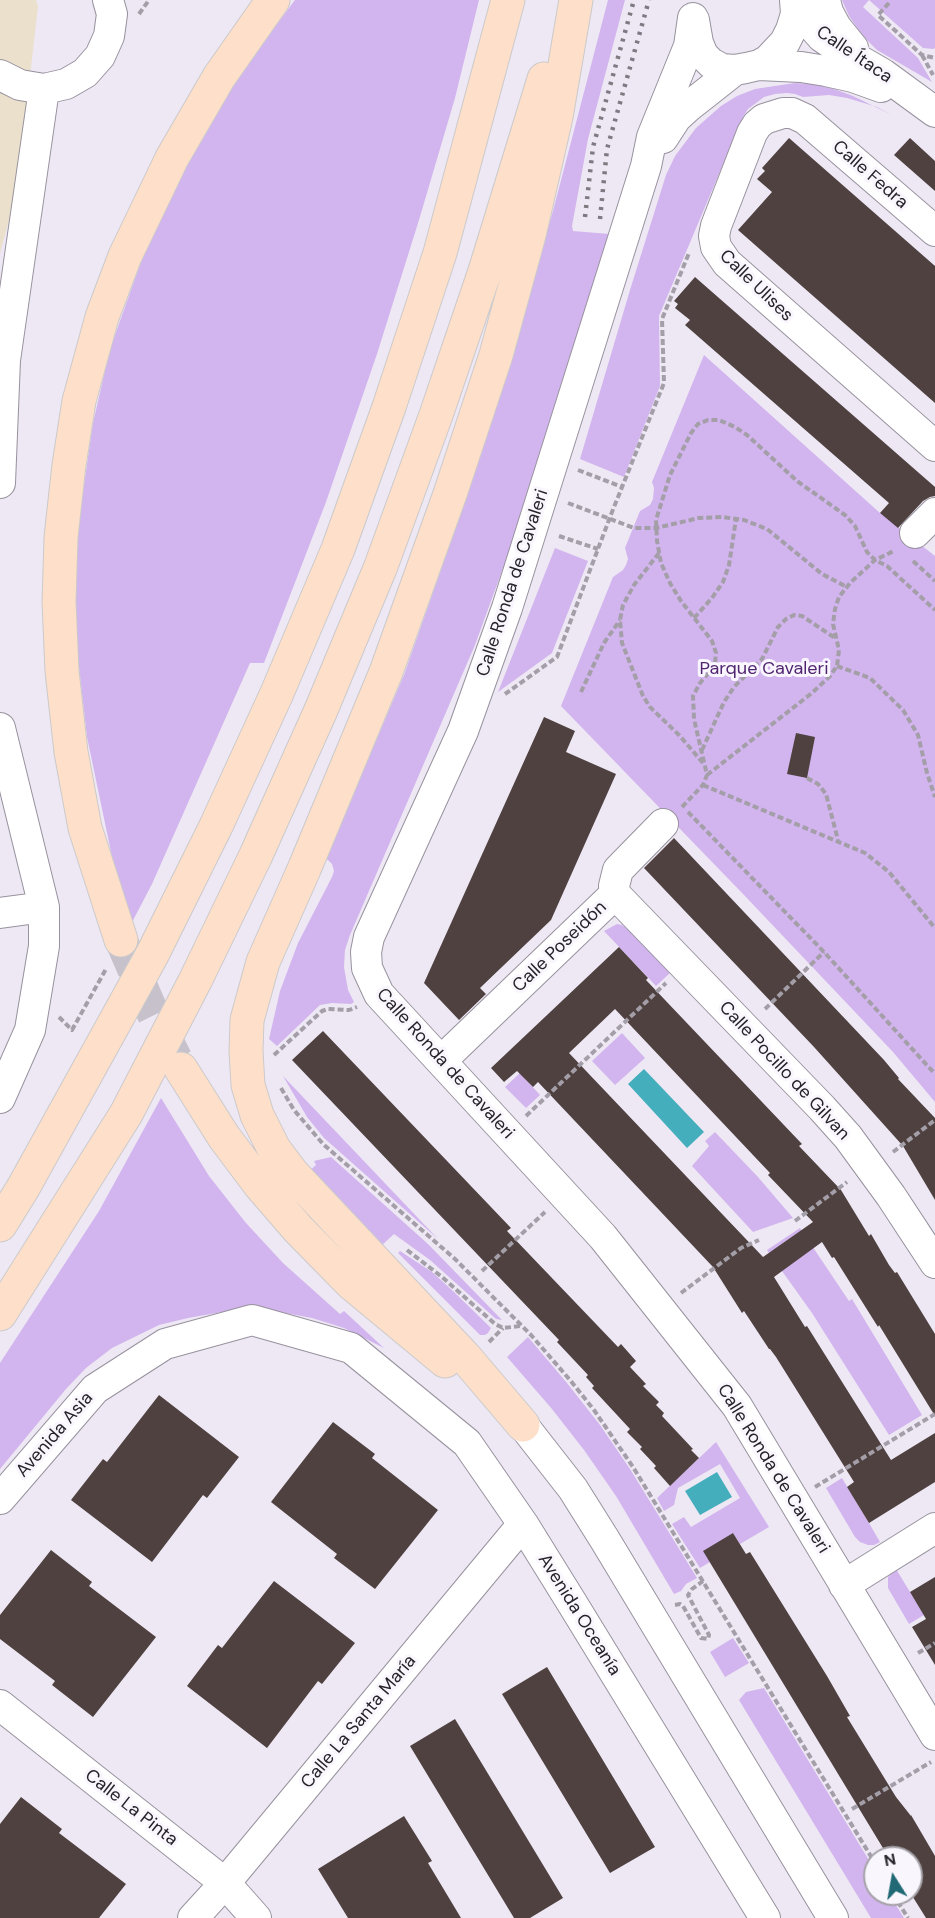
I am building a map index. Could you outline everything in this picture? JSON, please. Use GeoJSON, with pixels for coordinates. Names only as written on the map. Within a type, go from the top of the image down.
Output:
{"type":"FeatureCollection","features":[{"type":"Feature","properties":{"kind":"main road"},"geometry":{"type":"LineString","coordinates":[[114,955],[85,828],[71,752],[62,671],[58,602],[61,537],[79,401],[106,307],[125,255],[161,180],[219,77],[273,0]]}},
{"type":"Feature","properties":{"kind":"main road"},"geometry":{"type":"LineString","coordinates":[[0,1225],[23,1188],[152,955],[216,826],[277,693],[338,549],[389,407],[440,253],[508,0]]}},
{"type":"Feature","properties":{"kind":"main road"},"geometry":{"type":"LineString","coordinates":[[0,1314],[126,1114],[196,979],[256,855],[321,710],[381,567],[436,416],[485,271],[567,0]]}},
{"type":"Feature","properties":{"kind":"main road"},"geometry":{"type":"LineString","coordinates":[[523,1425],[465,1357],[292,1173],[274,1149],[257,1115],[248,1085],[247,1020],[263,963],[386,672],[450,494],[496,355],[530,235],[554,128],[576,0]]}},
{"type":"Feature","properties":{"kind":"main road"},"geometry":{"type":"LineString","coordinates":[[181,1069],[224,1137],[260,1185],[336,1268],[384,1312],[523,1425]]}},
{"type":"Feature","properties":{"kind":"street"},"geometry":{"type":"LineString","coordinates":[[0,75],[20,86],[44,88],[66,84],[85,73],[100,56],[109,36],[111,14],[108,0]]}},
{"type":"Feature","properties":{"kind":"street","name":"Calle Ítaca"},"geometry":{"type":"LineString","coordinates":[[795,0],[801,13],[822,37],[931,98]]}},
{"type":"Feature","properties":{"kind":"street","name":"Calle Ronda de Cavaleri"},"geometry":{"type":"LineString","coordinates":[[646,166],[676,117],[747,68],[768,60],[785,42],[796,14],[795,0]]}},
{"type":"Feature","properties":{"kind":"street"},"geometry":{"type":"LineString","coordinates":[[825,0],[836,27],[847,42],[872,67]]}},
{"type":"Feature","properties":{"kind":"street","name":"Calle Ítaca"},"geometry":{"type":"LineString","coordinates":[[695,9],[698,43],[711,63],[722,69],[801,67],[853,77],[931,98]]}},
{"type":"Feature","properties":{"kind":"street","name":"Calle Ronda de Cavaleri"},"geometry":{"type":"LineString","coordinates":[[695,9],[688,46],[652,137],[646,166],[507,608],[463,731],[369,937],[366,952],[367,968],[379,994],[565,1194],[737,1406],[935,1735]]}},
{"type":"Feature","properties":{"kind":"street"},"geometry":{"type":"LineString","coordinates":[[0,483],[5,360],[44,88]]}},
{"type":"Feature","properties":{"kind":"street","name":"Calle Ulises"},"geometry":{"type":"LineString","coordinates":[[805,119],[792,113],[783,113],[764,119],[757,125],[716,226],[716,247],[727,263],[935,446]]}},
{"type":"Feature","properties":{"kind":"street","name":"Calle Fedra"},"geometry":{"type":"LineString","coordinates":[[805,119],[935,231]]}},
{"type":"Feature","properties":{"kind":"street"},"geometry":{"type":"LineString","coordinates":[[0,728],[44,907],[44,946],[30,1030],[0,1098]]}},
{"type":"Feature","properties":{"kind":"street","name":"Calle Poseidón"},"geometry":{"type":"LineString","coordinates":[[441,1061],[615,894],[614,886],[618,870],[673,815]]}},
{"type":"Feature","properties":{"kind":"street","name":"Calle Pocillo de Gilvan"},"geometry":{"type":"LineString","coordinates":[[615,894],[848,1137],[891,1196],[935,1263]]}},
{"type":"Feature","properties":{"kind":"street"},"geometry":{"type":"LineString","coordinates":[[0,913],[44,907]]}},
{"type":"Feature","properties":{"kind":"street","name":"Avenida Asia"},"geometry":{"type":"LineString","coordinates":[[0,1499],[95,1389],[165,1344],[252,1320],[351,1348]]}},
{"type":"Feature","properties":{"kind":"street","name":"Avenida Oceanía"},"geometry":{"type":"LineString","coordinates":[[351,1348],[467,1443],[523,1524],[765,1918]]}},
{"type":"Feature","properties":{"kind":"street"},"geometry":{"type":"LineString","coordinates":[[523,1425],[573,1489],[833,1918]]}},
{"type":"Feature","properties":{"kind":"street","name":"Calle La Santa María"},"geometry":{"type":"LineString","coordinates":[[193,1918],[523,1524]]}},
{"type":"Feature","properties":{"kind":"street"},"geometry":{"type":"LineString","coordinates":[[844,1585],[935,1528]]}},
{"type":"Feature","properties":{"kind":"street","name":"Calle La Pinta"},"geometry":{"type":"LineString","coordinates":[[0,1705],[225,1882],[256,1918]]}},
{"type":"Feature","properties":{"kind":"path"},"geometry":{"type":"LineString","coordinates":[[889,3],[878,15],[922,55],[935,58]]}},
{"type":"Feature","properties":{"kind":"path"},"geometry":{"type":"LineString","coordinates":[[922,55],[931,98]]}},
{"type":"Feature","properties":{"kind":"path"},"geometry":{"type":"LineString","coordinates":[[502,696],[557,657],[609,518],[664,383],[662,319],[689,253],[715,240]]}},
{"type":"Feature","properties":{"kind":"path"},"geometry":{"type":"LineString","coordinates":[[935,610],[867,552],[855,526],[844,515],[797,481],[747,435],[719,420],[708,420],[698,424],[691,433],[670,475],[656,520],[659,553],[670,583],[712,641],[716,653],[715,663],[693,696],[694,719],[707,775],[704,785],[673,815],[824,952],[935,1074]]}},
{"type":"Feature","properties":{"kind":"path"},"geometry":{"type":"LineString","coordinates":[[553,460],[622,487]]}},
{"type":"Feature","properties":{"kind":"path"},"geometry":{"type":"LineString","coordinates":[[543,494],[634,528],[657,528],[699,518],[722,517],[744,520],[767,529],[822,574],[847,587]]}},
{"type":"Feature","properties":{"kind":"path"},"geometry":{"type":"LineString","coordinates":[[694,618],[723,582],[729,565],[736,519]]}},
{"type":"Feature","properties":{"kind":"path"},"geometry":{"type":"LineString","coordinates":[[533,527],[598,549]]}},
{"type":"Feature","properties":{"kind":"path"},"geometry":{"type":"LineString","coordinates":[[707,775],[812,693],[830,676],[837,666],[839,650],[833,624],[839,597],[875,560],[917,531]]}},
{"type":"Feature","properties":{"kind":"path"},"geometry":{"type":"LineString","coordinates":[[659,553],[634,585],[623,606],[620,620],[622,643],[643,696],[650,707],[704,763]]}},
{"type":"Feature","properties":{"kind":"path"},"geometry":{"type":"LineString","coordinates":[[701,751],[724,702],[734,687],[762,659],[778,627],[786,619],[794,615],[802,616],[836,638]]}},
{"type":"Feature","properties":{"kind":"path"},"geometry":{"type":"LineString","coordinates":[[580,692],[604,643],[620,620]]}},
{"type":"Feature","properties":{"kind":"path"},"geometry":{"type":"LineString","coordinates":[[837,666],[870,678],[903,710],[918,735],[935,797]]}},
{"type":"Feature","properties":{"kind":"path"},"geometry":{"type":"LineString","coordinates":[[807,778],[818,784],[826,794],[838,840]]}},
{"type":"Feature","properties":{"kind":"path"},"geometry":{"type":"LineString","coordinates":[[704,785],[865,853],[889,872],[935,928]]}},
{"type":"Feature","properties":{"kind":"path"},"geometry":{"type":"LineString","coordinates":[[745,1028],[824,952]]}},
{"type":"Feature","properties":{"kind":"path"},"geometry":{"type":"LineString","coordinates":[[72,1030],[114,955]]}},
{"type":"Feature","properties":{"kind":"path"},"geometry":{"type":"LineString","coordinates":[[508,1133],[684,966]]}},
{"type":"Feature","properties":{"kind":"path"},"geometry":{"type":"LineString","coordinates":[[267,1054],[269,1060],[322,1011],[355,1008],[379,994]]}},
{"type":"Feature","properties":{"kind":"path"},"geometry":{"type":"LineString","coordinates":[[278,1082],[294,1110],[323,1144],[435,1241],[522,1326],[570,1380],[611,1434],[865,1846]]}},
{"type":"Feature","properties":{"kind":"path"},"geometry":{"type":"LineString","coordinates":[[482,1271],[565,1194]]}},
{"type":"Feature","properties":{"kind":"path"},"geometry":{"type":"LineString","coordinates":[[660,1309],[741,1248],[759,1240]]}},
{"type":"Feature","properties":{"kind":"path"},"geometry":{"type":"LineString","coordinates":[[406,1249],[495,1324],[503,1328],[522,1326]]}},
{"type":"Feature","properties":{"kind":"path"},"geometry":{"type":"LineString","coordinates":[[485,1347],[503,1328]]}},
{"type":"Feature","properties":{"kind":"path"},"geometry":{"type":"LineString","coordinates":[[794,1499],[935,1414]]}},
{"type":"Feature","properties":{"kind":"path"},"geometry":{"type":"LineString","coordinates":[[672,1607],[677,1604],[683,1606],[701,1638],[708,1639],[710,1635],[688,1595],[703,1581]]}},
{"type":"Feature","properties":{"kind":"path"},"geometry":{"type":"LineString","coordinates":[[852,1809],[935,1759]]}},
{"type":"Feature","properties":{"kind":"shaded area"},"geometry":{"type":"Polygon","coordinates":[[[0,0],[36,0],[38,6],[17,191],[0,253],[0,0]]]}},
{"type":"Feature","properties":{"kind":"green space"},"geometry":{"type":"Polygon","coordinates":[[[295,0],[479,0],[455,98],[419,220],[377,354],[326,502],[264,663],[250,663],[152,884],[129,928],[87,737],[77,650],[75,590],[78,526],[93,423],[110,349],[141,262],[194,144],[295,0]]]}},
{"type":"Feature","properties":{"kind":"green space"},"geometry":{"type":"Polygon","coordinates":[[[608,0],[625,0],[588,139],[572,226],[573,231],[610,234],[506,560],[475,645],[345,950],[344,967],[348,990],[354,1002],[320,1005],[277,1046],[269,1039],[280,991],[298,943],[332,877],[334,871],[332,864],[326,858],[404,675],[491,418],[553,211],[608,0]]]}},
{"type":"Feature","properties":{"kind":"green space"},"geometry":{"type":"Polygon","coordinates":[[[842,0],[869,0],[863,7],[918,58],[932,82],[877,50],[863,36],[849,16],[842,0]]]}},
{"type":"Feature","properties":{"kind":"green space"},"geometry":{"type":"Polygon","coordinates":[[[869,0],[935,0],[935,48],[923,48],[869,0]]]}},
{"type":"Feature","properties":{"kind":"green space"},"geometry":{"type":"Polygon","coordinates":[[[795,83],[814,84],[834,89],[873,106],[829,95],[803,97],[787,93],[764,97],[748,109],[659,316],[660,386],[624,477],[580,459],[666,175],[675,156],[696,128],[721,106],[737,96],[755,89],[795,83]]]}},
{"type":"Feature","properties":{"kind":"green space","name":"Parque Cavaleri"},"geometry":{"type":"Polygon","coordinates":[[[704,355],[880,513],[935,556],[935,1102],[893,1052],[561,706],[613,577],[626,565],[628,559],[625,548],[640,511],[650,505],[653,499],[652,482],[704,355]]]}},
{"type":"Feature","properties":{"kind":"green space"},"geometry":{"type":"Polygon","coordinates":[[[555,548],[588,561],[552,653],[498,692],[555,548]]]}},
{"type":"Feature","properties":{"kind":"green space"},"geometry":{"type":"Polygon","coordinates":[[[617,924],[629,930],[670,973],[656,986],[604,931],[617,924]]]}},
{"type":"Feature","properties":{"kind":"green space"},"geometry":{"type":"Polygon","coordinates":[[[622,1033],[645,1058],[615,1085],[592,1061],[622,1033]]]}},
{"type":"Feature","properties":{"kind":"green space"},"geometry":{"type":"Polygon","coordinates":[[[520,1073],[540,1095],[526,1108],[505,1087],[520,1073]]]}},
{"type":"Feature","properties":{"kind":"green space"},"geometry":{"type":"Polygon","coordinates":[[[283,1076],[438,1239],[324,1138],[307,1117],[283,1076]]]}},
{"type":"Feature","properties":{"kind":"green space"},"geometry":{"type":"Polygon","coordinates":[[[161,1098],[209,1176],[246,1223],[283,1263],[340,1314],[344,1311],[384,1348],[344,1328],[312,1318],[280,1312],[250,1310],[222,1312],[159,1325],[112,1348],[86,1368],[0,1469],[0,1363],[99,1211],[161,1098]]]}},
{"type":"Feature","properties":{"kind":"green space"},"geometry":{"type":"Polygon","coordinates":[[[715,1132],[793,1218],[753,1232],[692,1166],[709,1146],[705,1141],[715,1132]]]}},
{"type":"Feature","properties":{"kind":"green space"},"geometry":{"type":"Polygon","coordinates":[[[331,1157],[428,1244],[502,1320],[496,1319],[430,1260],[394,1234],[381,1246],[309,1171],[316,1165],[314,1161],[331,1157]]]}},
{"type":"Feature","properties":{"kind":"green space"},"geometry":{"type":"Polygon","coordinates":[[[800,1228],[849,1301],[852,1299],[922,1415],[889,1435],[812,1313],[767,1250],[800,1228]]]}},
{"type":"Feature","properties":{"kind":"green space"},"geometry":{"type":"Polygon","coordinates":[[[400,1251],[432,1272],[453,1291],[491,1328],[488,1333],[480,1335],[398,1253],[400,1251]]]}},
{"type":"Feature","properties":{"kind":"green space"},"geometry":{"type":"Polygon","coordinates":[[[528,1337],[600,1425],[697,1578],[686,1584],[681,1591],[674,1594],[616,1496],[584,1450],[507,1357],[528,1337]]]}},
{"type":"Feature","properties":{"kind":"green space"},"geometry":{"type":"Polygon","coordinates":[[[716,1442],[769,1527],[740,1544],[733,1533],[710,1562],[700,1568],[672,1524],[684,1517],[691,1527],[740,1498],[720,1464],[678,1488],[674,1505],[664,1511],[657,1498],[716,1442]]]}},
{"type":"Feature","properties":{"kind":"green space"},"geometry":{"type":"Polygon","coordinates":[[[842,1478],[880,1542],[868,1545],[855,1537],[826,1488],[842,1478]]]}},
{"type":"Feature","properties":{"kind":"green space"},"geometry":{"type":"Polygon","coordinates":[[[896,1569],[924,1615],[909,1624],[888,1588],[888,1577],[896,1569]]]}},
{"type":"Feature","properties":{"kind":"green space"},"geometry":{"type":"Polygon","coordinates":[[[733,1638],[749,1663],[725,1677],[710,1652],[733,1638]]]}},
{"type":"Feature","properties":{"kind":"green space"},"geometry":{"type":"Polygon","coordinates":[[[764,1688],[863,1850],[863,1905],[739,1700],[746,1692],[764,1688]]]}},
{"type":"Feature","properties":{"kind":"green space"},"geometry":{"type":"Polygon","coordinates":[[[864,1906],[896,1906],[904,1918],[871,1918],[864,1906]]]}},
{"type":"Feature","properties":{"kind":"water"},"geometry":{"type":"Polygon","coordinates":[[[644,1069],[704,1132],[687,1148],[628,1084],[644,1069]]]}},
{"type":"Feature","properties":{"kind":"water"},"geometry":{"type":"Polygon","coordinates":[[[717,1472],[732,1497],[700,1515],[685,1491],[717,1472]]]}},
{"type":"Feature","properties":{"kind":"building"},"geometry":{"type":"Polygon","coordinates":[[[789,138],[935,266],[935,403],[738,230],[772,192],[757,179],[765,171],[762,168],[789,138]]]}},
{"type":"Feature","properties":{"kind":"building"},"geometry":{"type":"Polygon","coordinates":[[[910,138],[935,161],[935,191],[894,155],[910,138]]]}},
{"type":"Feature","properties":{"kind":"building"},"geometry":{"type":"Polygon","coordinates":[[[695,277],[935,487],[935,496],[923,501],[898,528],[880,513],[889,503],[685,325],[690,320],[675,308],[678,304],[674,301],[695,277]]]}},
{"type":"Feature","properties":{"kind":"building"},"geometry":{"type":"Polygon","coordinates":[[[544,717],[575,731],[566,752],[616,774],[551,920],[480,988],[486,994],[459,1020],[424,983],[544,717]]]}},
{"type":"Feature","properties":{"kind":"building"},"geometry":{"type":"Polygon","coordinates":[[[796,733],[815,737],[807,778],[787,774],[796,733]]]}},
{"type":"Feature","properties":{"kind":"building"},"geometry":{"type":"Polygon","coordinates":[[[674,838],[884,1060],[898,1079],[935,1118],[935,1200],[903,1146],[814,1047],[644,868],[674,838]]]}},
{"type":"Feature","properties":{"kind":"building"},"geometry":{"type":"Polygon","coordinates":[[[619,947],[648,978],[646,980],[802,1144],[799,1146],[841,1190],[869,1236],[871,1234],[889,1265],[895,1273],[897,1272],[935,1334],[935,1416],[879,1325],[878,1327],[822,1242],[774,1277],[891,1460],[935,1433],[935,1482],[869,1523],[847,1487],[854,1482],[776,1357],[744,1311],[742,1313],[713,1267],[538,1082],[533,1087],[517,1071],[504,1082],[491,1068],[619,947]],[[615,1009],[569,1053],[763,1257],[813,1222],[768,1175],[770,1173],[615,1009]]]}},
{"type":"Feature","properties":{"kind":"building"},"geometry":{"type":"Polygon","coordinates":[[[323,1031],[511,1228],[507,1231],[618,1347],[621,1344],[636,1361],[630,1367],[646,1384],[643,1386],[659,1402],[656,1405],[664,1413],[662,1416],[699,1458],[670,1486],[640,1449],[642,1447],[627,1432],[630,1429],[592,1388],[594,1386],[586,1377],[588,1375],[557,1342],[559,1340],[292,1060],[323,1031]]]}},
{"type":"Feature","properties":{"kind":"building"},"geometry":{"type":"Polygon","coordinates":[[[159,1395],[239,1457],[207,1498],[203,1495],[152,1562],[71,1500],[103,1459],[107,1462],[159,1395]]]}},
{"type":"Feature","properties":{"kind":"building"},"geometry":{"type":"Polygon","coordinates":[[[333,1422],[375,1454],[372,1458],[438,1510],[375,1589],[334,1558],[337,1554],[271,1502],[333,1422]]]}},
{"type":"Feature","properties":{"kind":"building"},"geometry":{"type":"Polygon","coordinates":[[[733,1533],[746,1554],[750,1552],[827,1676],[850,1716],[847,1717],[935,1856],[935,1918],[926,1918],[918,1906],[923,1906],[923,1846],[882,1846],[703,1551],[733,1533]]]}},
{"type":"Feature","properties":{"kind":"building"},"geometry":{"type":"Polygon","coordinates":[[[51,1550],[92,1582],[89,1586],[156,1637],[93,1717],[52,1685],[55,1681],[0,1639],[0,1615],[51,1550]]]}},
{"type":"Feature","properties":{"kind":"building"},"geometry":{"type":"Polygon","coordinates":[[[935,1577],[935,1665],[912,1627],[926,1619],[910,1592],[935,1577]]]}},
{"type":"Feature","properties":{"kind":"building"},"geometry":{"type":"Polygon","coordinates":[[[274,1581],[355,1643],[322,1684],[318,1681],[267,1748],[187,1686],[218,1645],[222,1648],[274,1581]]]}},
{"type":"Feature","properties":{"kind":"building"},"geometry":{"type":"Polygon","coordinates":[[[547,1667],[655,1847],[610,1873],[502,1694],[547,1667]]]}},
{"type":"Feature","properties":{"kind":"building"},"geometry":{"type":"Polygon","coordinates":[[[455,1719],[563,1898],[530,1918],[514,1918],[410,1746],[455,1719]]]}},
{"type":"Feature","properties":{"kind":"building"},"geometry":{"type":"Polygon","coordinates":[[[21,1797],[62,1829],[59,1833],[126,1884],[99,1918],[0,1918],[0,1824],[21,1797]]]}},
{"type":"Feature","properties":{"kind":"building"},"geometry":{"type":"Polygon","coordinates":[[[404,1816],[432,1861],[428,1863],[461,1918],[348,1918],[318,1869],[404,1816]]]}},
{"type":"Feature","properties":{"kind":"tunnel"},"geometry":{"type":"LineString","coordinates":[[121,940],[176,1059]]}},
{"type":"Feature","properties":{"kind":"railway"},"geometry":{"type":"LineString","coordinates":[[585,217],[593,147],[634,0]]}},
{"type":"Feature","properties":{"kind":"railway"},"geometry":{"type":"LineString","coordinates":[[600,219],[607,149],[649,0]]}}]}
